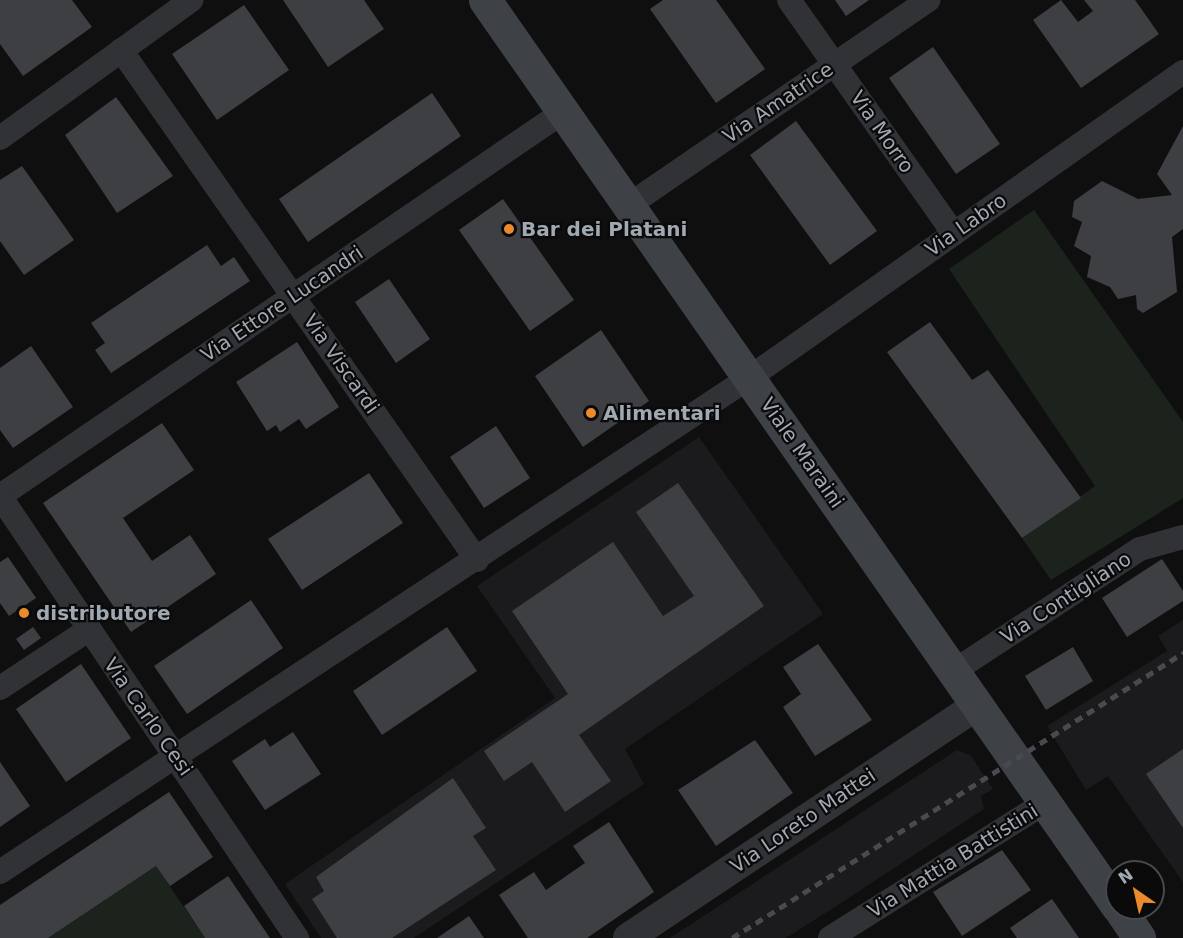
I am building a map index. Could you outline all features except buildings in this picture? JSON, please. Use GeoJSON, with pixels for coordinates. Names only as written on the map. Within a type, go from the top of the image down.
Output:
{"type":"FeatureCollection","features":[{"type":"Feature","properties":{"kind":"main road","name":"Viale Maraini"},"geometry":{"type":"LineString","coordinates":[[485,0],[1105,888]]}},
{"type":"Feature","properties":{"kind":"main road","name":"Viale Maraini"},"geometry":{"type":"LineString","coordinates":[[1127,920],[1139,938]]}},
{"type":"Feature","properties":{"kind":"street"},"geometry":{"type":"LineString","coordinates":[[0,138],[190,0]]}},
{"type":"Feature","properties":{"kind":"street","name":"Via Morro"},"geometry":{"type":"LineString","coordinates":[[789,0],[954,234]]}},
{"type":"Feature","properties":{"kind":"street","name":"Via Amatrice"},"geometry":{"type":"LineString","coordinates":[[629,205],[928,0]]}},
{"type":"Feature","properties":{"kind":"street","name":"Via Viscardi"},"geometry":{"type":"LineString","coordinates":[[121,50],[477,560]]}},
{"type":"Feature","properties":{"kind":"street","name":"Via Labro"},"geometry":{"type":"LineString","coordinates":[[0,872],[178,759],[750,378],[1183,72]]}},
{"type":"Feature","properties":{"kind":"street","name":"Via Ettore Lucandri"},"geometry":{"type":"LineString","coordinates":[[0,496],[563,112]]}},
{"type":"Feature","properties":{"kind":"street","name":"Via Carlo Cesi"},"geometry":{"type":"LineString","coordinates":[[0,496],[297,938]]}},
{"type":"Feature","properties":{"kind":"street","name":"Via Contigliano"},"geometry":{"type":"LineString","coordinates":[[954,671],[1140,549],[1183,537]]}},
{"type":"Feature","properties":{"kind":"street"},"geometry":{"type":"LineString","coordinates":[[2,681],[88,630]]}},
{"type":"Feature","properties":{"kind":"street","name":"Via Loreto Mattei"},"geometry":{"type":"LineString","coordinates":[[628,938],[978,705]]}},
{"type":"Feature","properties":{"kind":"street","name":"Via Mattia Battistini"},"geometry":{"type":"LineString","coordinates":[[830,938],[1046,802]]}},
{"type":"Feature","properties":{"kind":"shaded area"},"geometry":{"type":"Polygon","coordinates":[[[1034,210],[1183,422],[1183,498],[1051,580],[1022,538],[1095,486],[949,269],[1034,210]]]}},
{"type":"Feature","properties":{"kind":"shaded area"},"geometry":{"type":"Polygon","coordinates":[[[699,437],[823,614],[625,749],[644,784],[414,938],[321,938],[285,884],[555,698],[477,586],[699,437]]]}},
{"type":"Feature","properties":{"kind":"shaded area"},"geometry":{"type":"Polygon","coordinates":[[[1183,620],[1183,882],[1108,776],[1086,790],[1047,726],[1167,651],[1158,636],[1183,620]]]}},
{"type":"Feature","properties":{"kind":"shaded area"},"geometry":{"type":"Polygon","coordinates":[[[957,750],[971,756],[993,789],[981,796],[984,809],[838,905],[786,938],[670,938],[957,750]]]}},
{"type":"Feature","properties":{"kind":"shaded area"},"geometry":{"type":"Polygon","coordinates":[[[156,866],[205,938],[48,938],[156,866]]]}},
{"type":"Feature","properties":{"kind":"railway"},"geometry":{"type":"LineString","coordinates":[[732,938],[1183,653]]}},
{"type":"Feature","properties":{"kind":"place","name":"Bar dei Platani"},"geometry":{"type":"Point","coordinates":[509,229]}},
{"type":"Feature","properties":{"kind":"place","name":"Alimentari"},"geometry":{"type":"Point","coordinates":[591,413]}},
{"type":"Feature","properties":{"kind":"place","name":"distributore"},"geometry":{"type":"Point","coordinates":[24,613]}}]}
